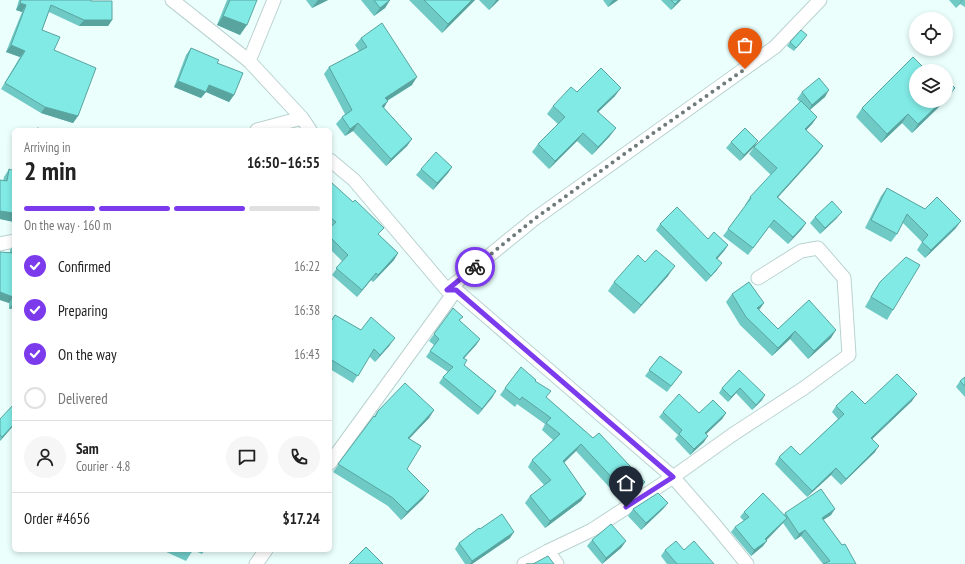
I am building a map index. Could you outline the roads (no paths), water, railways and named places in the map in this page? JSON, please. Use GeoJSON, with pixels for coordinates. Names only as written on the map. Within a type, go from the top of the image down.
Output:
{"type":"FeatureCollection","features":[{"type":"Feature","properties":{"kind":"street"},"geometry":{"type":"LineString","coordinates":[[172,0],[249,61],[302,118],[309,128]]}},
{"type":"Feature","properties":{"kind":"street"},"geometry":{"type":"LineString","coordinates":[[249,61],[274,0]]}},
{"type":"Feature","properties":{"kind":"street"},"geometry":{"type":"LineString","coordinates":[[332,460],[452,290],[533,220],[775,47],[820,0]]}},
{"type":"Feature","properties":{"kind":"street"},"geometry":{"type":"LineString","coordinates":[[264,128],[302,118]]}},
{"type":"Feature","properties":{"kind":"street"},"geometry":{"type":"LineString","coordinates":[[332,162],[354,180],[452,290],[673,477],[747,564]]}},
{"type":"Feature","properties":{"kind":"street"},"geometry":{"type":"LineString","coordinates":[[0,244],[12,241]]}},
{"type":"Feature","properties":{"kind":"street"},"geometry":{"type":"LineString","coordinates":[[524,564],[592,530],[804,388],[849,355],[844,278],[818,248],[801,251],[758,278]]}},
{"type":"Feature","properties":{"kind":"street"},"geometry":{"type":"LineString","coordinates":[[548,551],[556,564]]}},
{"type":"Feature","properties":{"kind":"street"},"geometry":{"type":"LineString","coordinates":[[256,564],[265,552]]}}]}
